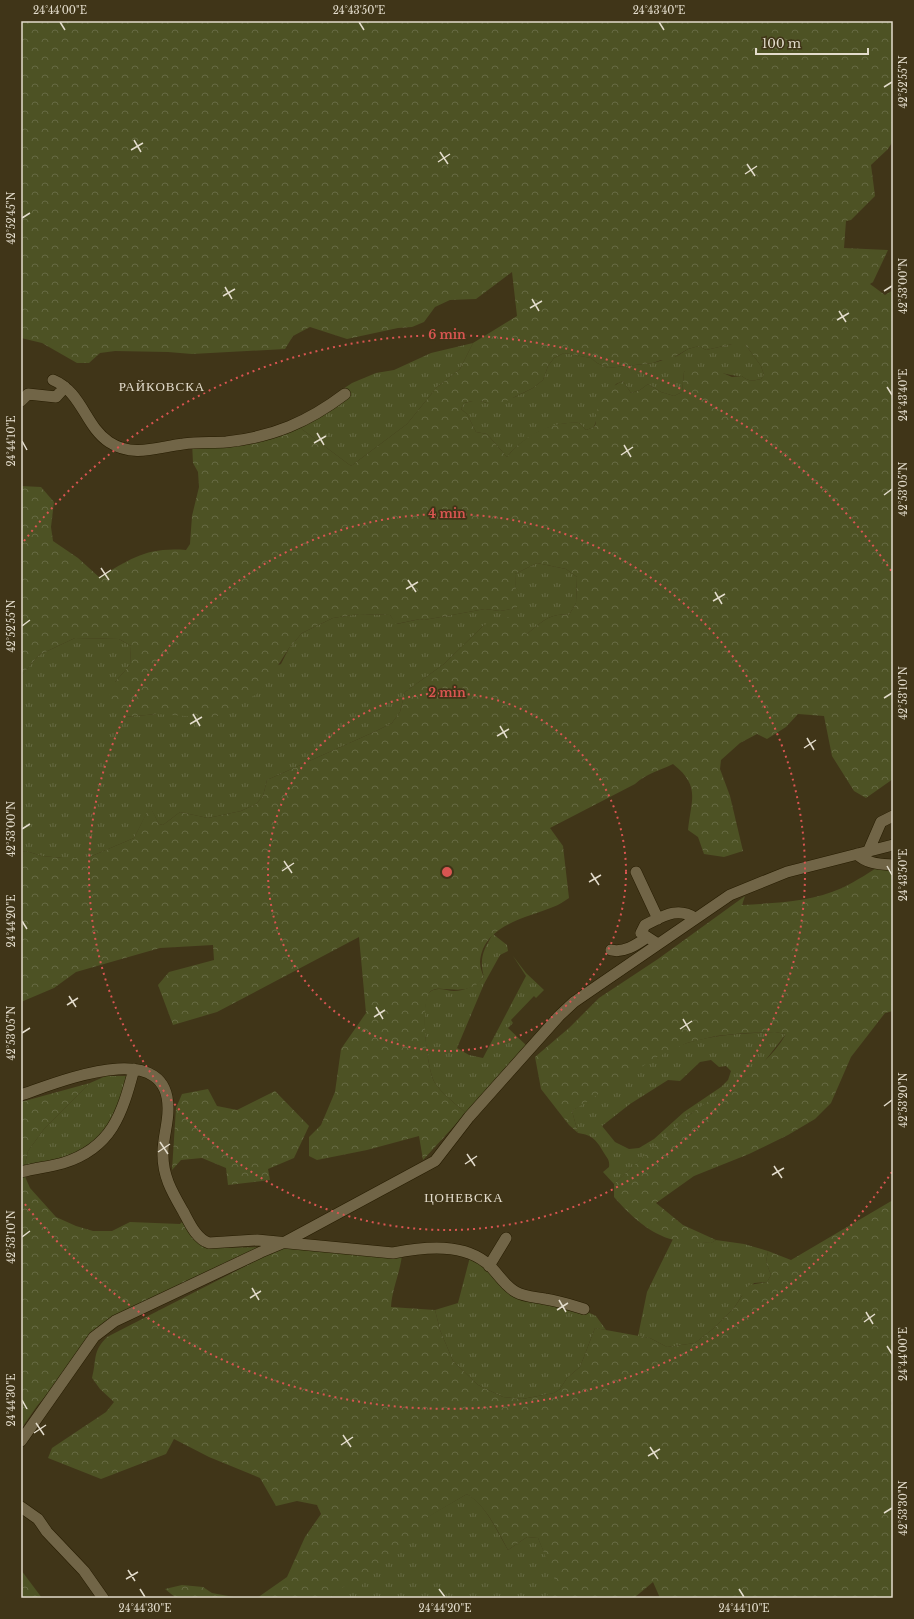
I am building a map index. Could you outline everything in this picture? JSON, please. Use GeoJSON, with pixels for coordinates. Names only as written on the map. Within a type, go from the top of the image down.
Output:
{"type":"FeatureCollection","features":[{"type":"Feature","properties":{"kind":"street"},"geometry":{"type":"LineString","coordinates":[[53,380],[73,394],[102,437],[116,446],[126,450],[140,451],[171,445],[228,442],[269,434],[303,422],[345,394]]}},
{"type":"Feature","properties":{"kind":"street"},"geometry":{"type":"LineString","coordinates":[[21,401],[28,394],[56,398],[65,387]]}},
{"type":"Feature","properties":{"kind":"street"},"geometry":{"type":"LineString","coordinates":[[893,816],[881,822],[862,853],[862,859],[893,866]]}},
{"type":"Feature","properties":{"kind":"street"},"geometry":{"type":"LineString","coordinates":[[21,1441],[94,1337],[115,1321],[285,1242],[435,1161],[469,1117],[559,1016],[574,1002],[695,918],[730,895],[758,883],[788,872],[893,845]]}},
{"type":"Feature","properties":{"kind":"street"},"geometry":{"type":"LineString","coordinates":[[636,872],[658,919]]}},
{"type":"Feature","properties":{"kind":"street"},"geometry":{"type":"LineString","coordinates":[[658,944],[646,938],[641,933],[642,927],[676,912],[686,913],[695,918]]}},
{"type":"Feature","properties":{"kind":"street"},"geometry":{"type":"LineString","coordinates":[[611,950],[622,950],[634,946],[646,938]]}},
{"type":"Feature","properties":{"kind":"street"},"geometry":{"type":"LineString","coordinates":[[21,1172],[63,1163],[92,1151],[107,1136],[117,1119],[125,1102],[134,1069]]}},
{"type":"Feature","properties":{"kind":"street"},"geometry":{"type":"LineString","coordinates":[[21,1095],[101,1070],[134,1069],[153,1076],[164,1089],[168,1110],[163,1151],[165,1174],[168,1184],[199,1238],[209,1243],[257,1240],[393,1253],[413,1250],[454,1250],[469,1253],[489,1266],[506,1285],[516,1292],[529,1297],[566,1303],[584,1309]]}},
{"type":"Feature","properties":{"kind":"street"},"geometry":{"type":"LineString","coordinates":[[489,1266],[506,1238]]}},
{"type":"Feature","properties":{"kind":"street"},"geometry":{"type":"LineString","coordinates":[[21,1507],[30,1511],[38,1519],[47,1532],[84,1571],[103,1598]]}},
{"type":"Feature","properties":{"kind":"green space"},"geometry":{"type":"Polygon","coordinates":[[[21,21],[893,21],[893,141],[888,149],[871,165],[875,196],[851,220],[846,221],[844,248],[888,250],[873,282],[870,284],[885,295],[893,290],[893,779],[866,798],[854,791],[832,756],[824,716],[798,714],[786,727],[767,739],[757,734],[740,743],[721,760],[720,769],[730,796],[743,851],[724,857],[704,854],[698,837],[688,830],[692,802],[691,787],[688,779],[673,764],[649,775],[635,784],[550,828],[563,846],[569,898],[555,906],[519,919],[497,931],[489,939],[483,949],[480,962],[484,977],[477,984],[470,988],[455,990],[435,989],[431,991],[427,997],[425,1021],[427,1051],[432,1076],[441,1091],[466,1113],[423,1160],[419,1136],[367,1150],[317,1160],[309,1156],[309,1137],[321,1125],[335,1092],[341,1049],[366,1013],[359,937],[217,1012],[173,1025],[158,985],[169,972],[214,960],[213,945],[160,948],[76,972],[54,988],[21,1002],[21,852],[26,851],[42,856],[63,858],[87,858],[134,838],[150,806],[159,824],[163,825],[180,812],[208,818],[241,811],[256,804],[263,796],[267,780],[392,723],[400,712],[405,692],[444,664],[484,625],[509,617],[527,634],[546,619],[556,615],[569,615],[576,603],[577,577],[566,569],[537,563],[515,574],[517,608],[500,611],[485,609],[396,624],[390,615],[359,614],[333,618],[302,633],[289,648],[272,675],[257,694],[236,708],[213,718],[157,714],[125,717],[114,710],[109,694],[115,682],[130,665],[131,646],[119,639],[75,638],[39,655],[21,676],[21,486],[41,487],[54,502],[51,527],[53,541],[78,558],[99,577],[130,560],[149,552],[160,550],[186,550],[190,544],[192,516],[199,487],[198,472],[193,463],[192,442],[218,445],[295,424],[351,466],[407,424],[437,387],[460,369],[473,343],[517,316],[512,272],[476,299],[450,300],[435,307],[424,322],[412,327],[398,328],[347,339],[310,327],[293,336],[285,349],[192,354],[115,351],[100,353],[89,363],[77,363],[42,343],[21,338],[21,21]],[[732,344],[706,350],[699,346],[688,349],[666,362],[661,360],[653,363],[608,368],[597,363],[591,358],[564,353],[554,358],[548,366],[543,380],[533,388],[494,407],[487,403],[472,401],[464,403],[461,409],[467,414],[476,432],[487,434],[507,457],[521,442],[549,427],[559,424],[579,423],[586,430],[594,427],[597,409],[602,399],[614,386],[623,381],[631,393],[640,390],[648,384],[661,392],[674,396],[682,392],[684,372],[687,369],[714,369],[732,377],[742,376],[751,380],[761,379],[764,375],[761,366],[745,344],[732,344]]]}},
{"type":"Feature","properties":{"kind":"green space"},"geometry":{"type":"Polygon","coordinates":[[[473,343],[460,369],[437,387],[407,424],[351,466],[295,424],[320,408],[334,395],[352,383],[376,373],[394,370],[431,353],[473,343]]]}},
{"type":"Feature","properties":{"kind":"green space"},"geometry":{"type":"Polygon","coordinates":[[[732,344],[745,344],[761,366],[764,375],[761,379],[751,380],[742,376],[696,369],[689,370],[684,372],[682,392],[674,396],[661,392],[648,384],[640,390],[631,393],[623,381],[616,384],[596,416],[594,427],[586,430],[579,423],[569,423],[549,427],[539,431],[521,443],[507,457],[487,434],[476,432],[467,414],[461,409],[464,403],[477,400],[487,403],[515,397],[533,388],[543,380],[548,366],[554,358],[564,353],[591,358],[597,363],[608,368],[653,363],[677,356],[688,349],[699,346],[706,350],[732,344]]]}},
{"type":"Feature","properties":{"kind":"green space"},"geometry":{"type":"Polygon","coordinates":[[[537,563],[566,569],[577,577],[576,603],[569,615],[556,615],[546,619],[527,634],[484,625],[444,664],[405,692],[400,712],[392,723],[267,780],[263,796],[256,804],[241,811],[208,818],[180,812],[163,825],[159,824],[150,807],[134,838],[87,858],[63,858],[42,856],[26,851],[21,852],[21,676],[39,655],[75,638],[119,639],[131,646],[130,665],[115,682],[125,717],[157,714],[281,664],[289,648],[302,633],[333,618],[359,614],[390,615],[397,624],[485,609],[500,611],[516,608],[515,574],[537,563]]]}},
{"type":"Feature","properties":{"kind":"green space"},"geometry":{"type":"Polygon","coordinates":[[[885,863],[893,865],[893,1011],[885,1013],[851,1057],[831,1103],[815,1119],[788,1135],[749,1154],[694,1176],[656,1203],[683,1225],[716,1240],[711,1243],[679,1241],[665,1237],[648,1229],[633,1217],[614,1197],[614,1184],[688,1116],[754,1070],[777,1048],[786,1034],[775,1032],[716,1036],[687,1043],[657,1057],[572,1111],[578,1133],[569,1125],[541,1089],[535,1057],[569,1028],[599,998],[658,959],[745,896],[742,905],[806,899],[830,893],[842,888],[885,863]]]}},
{"type":"Feature","properties":{"kind":"green space"},"geometry":{"type":"Polygon","coordinates":[[[493,934],[507,945],[508,951],[500,955],[484,984],[457,1048],[469,1055],[483,1058],[526,976],[513,956],[526,973],[544,990],[536,998],[534,996],[511,1020],[513,1023],[508,1028],[527,1046],[466,1113],[441,1091],[432,1076],[425,1036],[425,1008],[427,998],[433,990],[462,990],[475,985],[484,977],[482,965],[483,955],[493,934]]]}},
{"type":"Feature","properties":{"kind":"green space"},"geometry":{"type":"Polygon","coordinates":[[[775,1032],[786,1034],[760,1067],[689,1115],[614,1184],[603,1172],[609,1167],[607,1158],[594,1139],[587,1135],[578,1133],[572,1111],[628,1073],[673,1048],[698,1040],[731,1034],[775,1032]],[[711,1060],[700,1062],[680,1081],[668,1080],[630,1104],[602,1126],[615,1142],[629,1149],[639,1148],[654,1139],[684,1112],[721,1087],[728,1080],[731,1071],[726,1066],[719,1067],[711,1060]]]}},
{"type":"Feature","properties":{"kind":"green space"},"geometry":{"type":"Polygon","coordinates":[[[106,1076],[135,1076],[93,1152],[23,1172],[28,1151],[44,1129],[90,1083],[106,1076]]]}},
{"type":"Feature","properties":{"kind":"green space"},"geometry":{"type":"Polygon","coordinates":[[[90,1083],[44,1129],[28,1151],[23,1172],[30,1188],[56,1217],[76,1226],[93,1231],[112,1231],[130,1222],[180,1224],[182,1222],[197,1239],[214,1248],[262,1247],[112,1318],[37,1406],[21,1429],[21,1102],[90,1083]]]}},
{"type":"Feature","properties":{"kind":"green space"},"geometry":{"type":"Polygon","coordinates":[[[208,1089],[217,1106],[237,1110],[275,1091],[309,1126],[294,1158],[268,1169],[270,1180],[228,1185],[226,1168],[202,1158],[181,1160],[172,1170],[176,1108],[182,1094],[208,1089]]]}},
{"type":"Feature","properties":{"kind":"green space"},"geometry":{"type":"Polygon","coordinates":[[[893,1200],[893,1397],[891,1404],[893,1406],[893,1598],[660,1598],[653,1582],[634,1598],[546,1598],[555,1580],[538,1538],[527,1537],[508,1550],[486,1512],[467,1494],[423,1520],[421,1530],[356,1590],[346,1585],[329,1598],[257,1598],[287,1577],[305,1537],[321,1514],[317,1505],[297,1501],[276,1506],[260,1478],[209,1457],[174,1439],[166,1454],[101,1479],[48,1458],[52,1448],[106,1412],[114,1402],[100,1389],[92,1378],[97,1352],[102,1342],[107,1337],[271,1253],[292,1245],[402,1255],[391,1307],[435,1310],[440,1330],[453,1361],[478,1385],[503,1397],[522,1399],[554,1393],[560,1389],[567,1378],[580,1367],[595,1328],[650,1338],[667,1347],[695,1343],[714,1328],[734,1308],[749,1285],[767,1282],[771,1275],[766,1262],[768,1251],[791,1260],[893,1200]]]}},
{"type":"Feature","properties":{"kind":"green space"},"geometry":{"type":"Polygon","coordinates":[[[673,1239],[711,1243],[716,1240],[744,1244],[768,1251],[766,1262],[771,1275],[767,1282],[754,1283],[741,1297],[734,1308],[714,1328],[695,1343],[667,1347],[650,1338],[638,1336],[647,1292],[673,1239]]]}},
{"type":"Feature","properties":{"kind":"green space"},"geometry":{"type":"Polygon","coordinates":[[[470,1257],[477,1260],[510,1290],[577,1307],[596,1316],[606,1330],[595,1328],[580,1367],[567,1378],[560,1389],[554,1393],[522,1399],[503,1397],[478,1385],[453,1361],[440,1330],[435,1310],[458,1303],[470,1257]]]}},
{"type":"Feature","properties":{"kind":"green space"},"geometry":{"type":"Polygon","coordinates":[[[467,1494],[486,1512],[508,1550],[527,1537],[538,1538],[556,1580],[548,1597],[329,1598],[422,1520],[467,1494]]]}},
{"type":"Feature","properties":{"kind":"green space"},"geometry":{"type":"Polygon","coordinates":[[[21,1570],[42,1598],[21,1598],[21,1570]]]}},
{"type":"Feature","properties":{"kind":"green space"},"geometry":{"type":"Polygon","coordinates":[[[182,1585],[203,1587],[212,1593],[239,1598],[176,1598],[165,1589],[182,1585]]]}},
{"type":"Feature","properties":{"kind":"district","name":"РАЙКОВСКА"},"geometry":{"type":"Point","coordinates":[162,386]}},
{"type":"Feature","properties":{"kind":"district","name":"ЦОНЕВСКА"},"geometry":{"type":"Point","coordinates":[464,1197]}}]}
